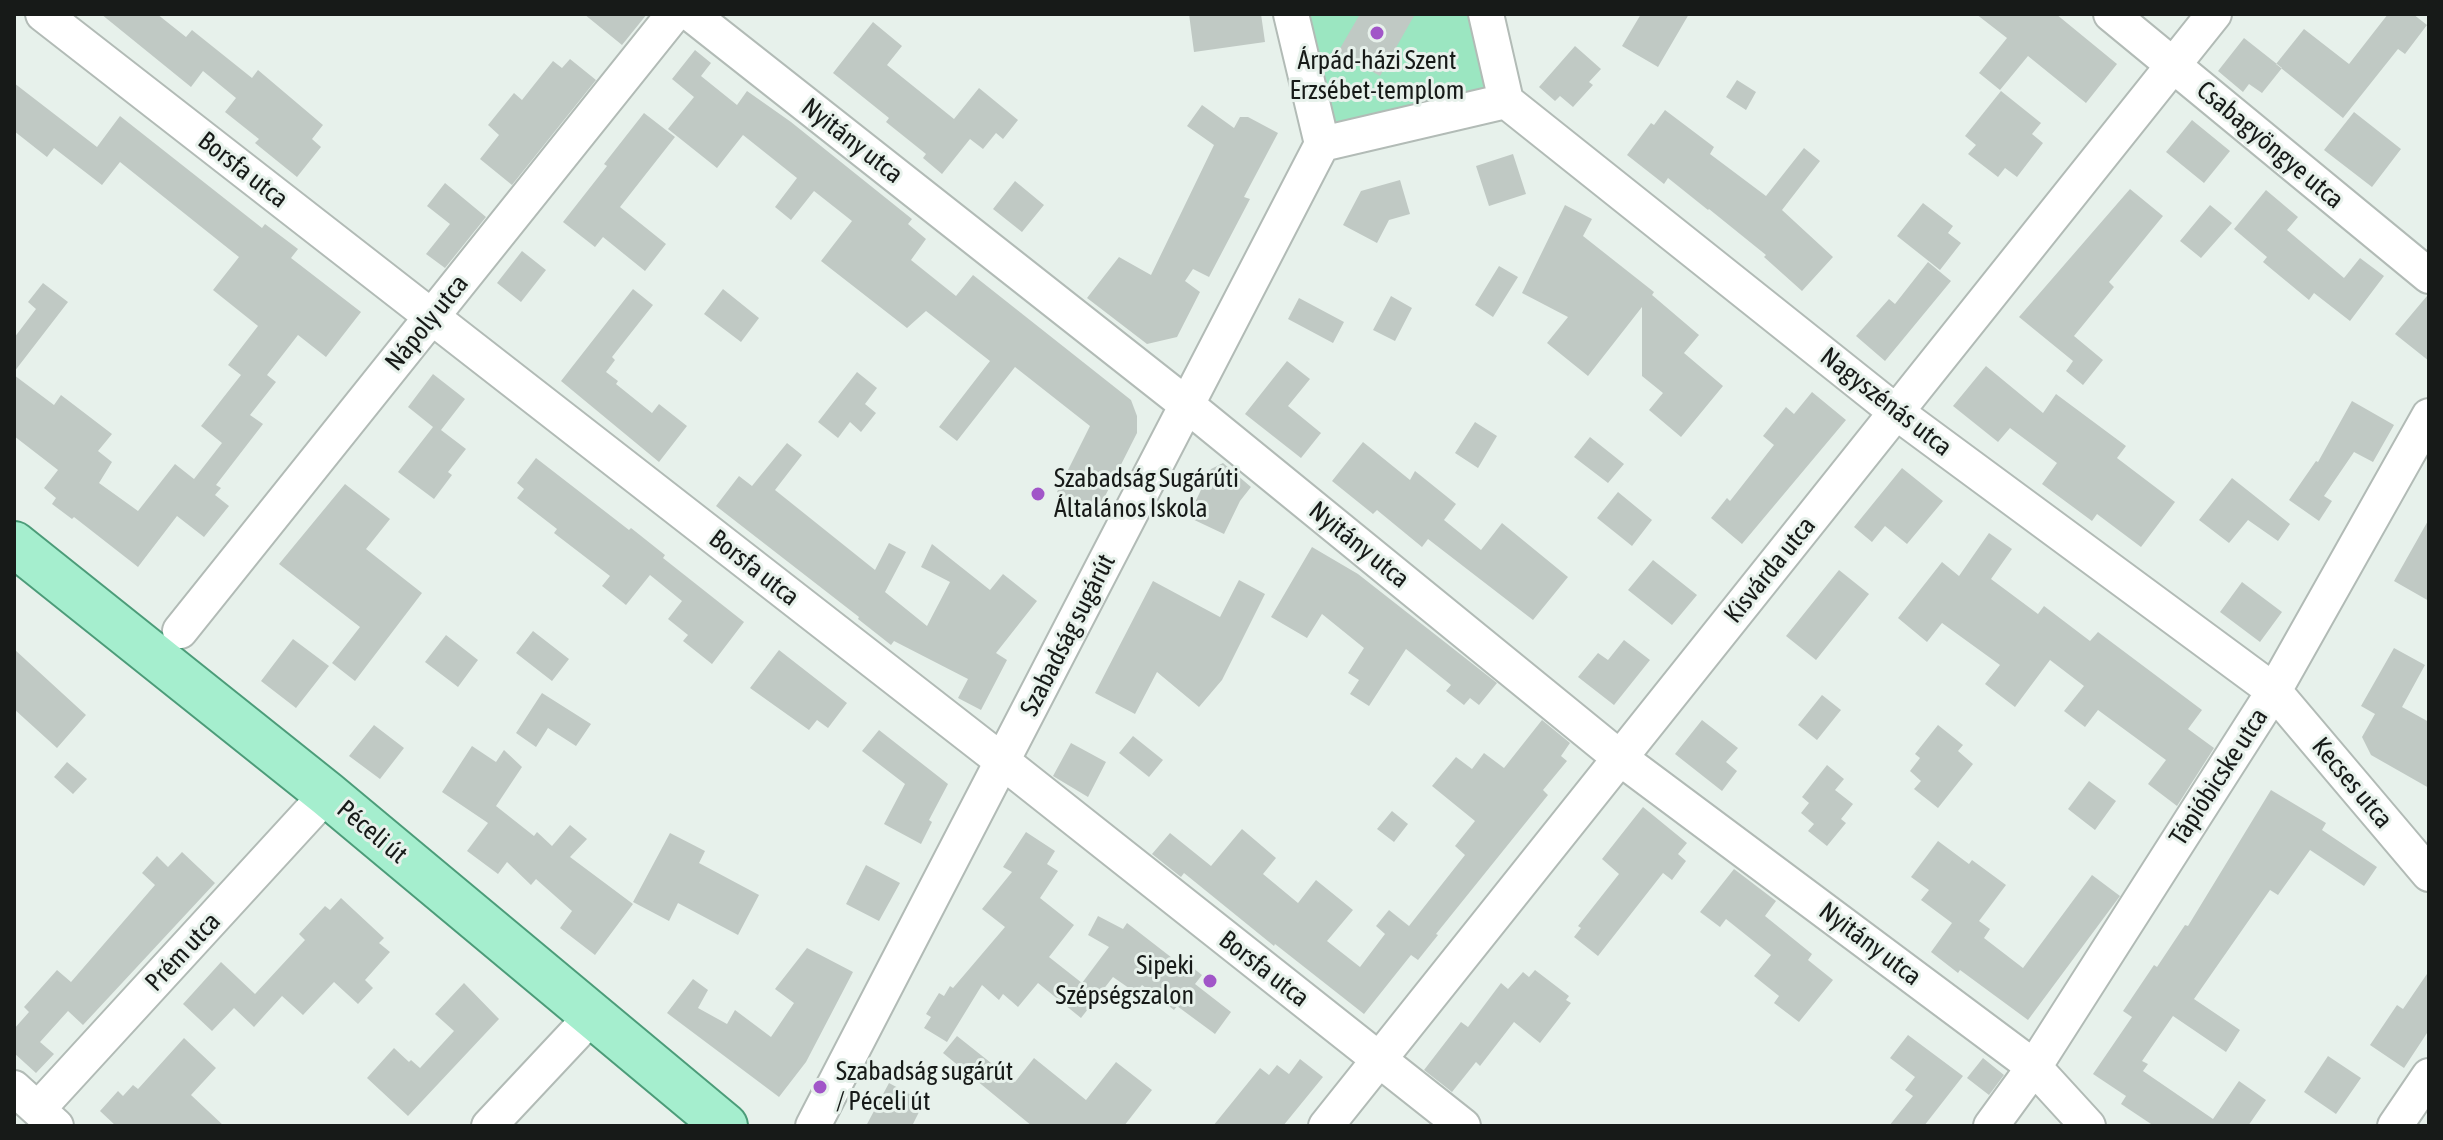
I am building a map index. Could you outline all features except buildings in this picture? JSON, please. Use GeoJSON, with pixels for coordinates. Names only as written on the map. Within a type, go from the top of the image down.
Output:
{"type":"FeatureCollection","features":[{"type":"Feature","properties":{"kind":"main road","name":"Péceli út"},"geometry":{"type":"LineString","coordinates":[[18,554],[327,794],[725,1126]]}},
{"type":"Feature","properties":{"kind":"street","name":"Borsfa utca"},"geometry":{"type":"LineString","coordinates":[[43,14],[1002,761],[1463,1126]]}},
{"type":"Feature","properties":{"kind":"street","name":"Nápoly utca"},"geometry":{"type":"LineString","coordinates":[[180,631],[674,14]]}},
{"type":"Feature","properties":{"kind":"street","name":"Nyitány utca"},"geometry":{"type":"LineString","coordinates":[[691,14],[1187,405],[1620,758],[2034,1067],[2088,1126]]}},
{"type":"Feature","properties":{"kind":"street"},"geometry":{"type":"LineString","coordinates":[[1291,14],[1322,144],[1506,101],[1486,14]]}},
{"type":"Feature","properties":{"kind":"street","name":"Csabagyöngye utca"},"geometry":{"type":"LineString","coordinates":[[2111,14],[2429,276]]}},
{"type":"Feature","properties":{"kind":"street","name":"Kisvárda utca"},"geometry":{"type":"LineString","coordinates":[[1326,1126],[2214,14]]}},
{"type":"Feature","properties":{"kind":"street","name":"Nagyszénás utca"},"geometry":{"type":"LineString","coordinates":[[1506,101],[1896,412],[2274,691]]}},
{"type":"Feature","properties":{"kind":"street","name":"Szabadság sugárút"},"geometry":{"type":"LineString","coordinates":[[813,1126],[1322,144]]}},
{"type":"Feature","properties":{"kind":"street","name":"Tápióbicske utca"},"geometry":{"type":"LineString","coordinates":[[1991,1126],[2034,1067],[2274,691],[2429,416]]}},
{"type":"Feature","properties":{"kind":"street","name":"Kecses utca"},"geometry":{"type":"LineString","coordinates":[[2274,691],[2429,874]]}},
{"type":"Feature","properties":{"kind":"street","name":"Prém utca"},"geometry":{"type":"LineString","coordinates":[[36,1108],[327,794]]}},
{"type":"Feature","properties":{"kind":"street"},"geometry":{"type":"LineString","coordinates":[[489,1126],[593,1015]]}},
{"type":"Feature","properties":{"kind":"street"},"geometry":{"type":"LineString","coordinates":[[2395,1126],[2429,1076]]}},
{"type":"Feature","properties":{"kind":"green space"},"geometry":{"type":"Polygon","coordinates":[[[1291,14],[1486,14],[1506,101],[1322,144],[1291,14]]]}},
{"type":"Feature","properties":{"kind":"place","name":"Árpád-házi Szent Erzsébet-templom"},"geometry":{"type":"Point","coordinates":[1377,33]}},
{"type":"Feature","properties":{"kind":"place","name":"Szabadság Sugárúti Általános Iskola"},"geometry":{"type":"Point","coordinates":[1038,494]}},
{"type":"Feature","properties":{"kind":"place","name":"Sipeki Szépségszalon"},"geometry":{"type":"Point","coordinates":[1210,981]}},
{"type":"Feature","properties":{"kind":"place","name":"Szabadság sugárút / Péceli út"},"geometry":{"type":"Point","coordinates":[820,1087]}}]}
